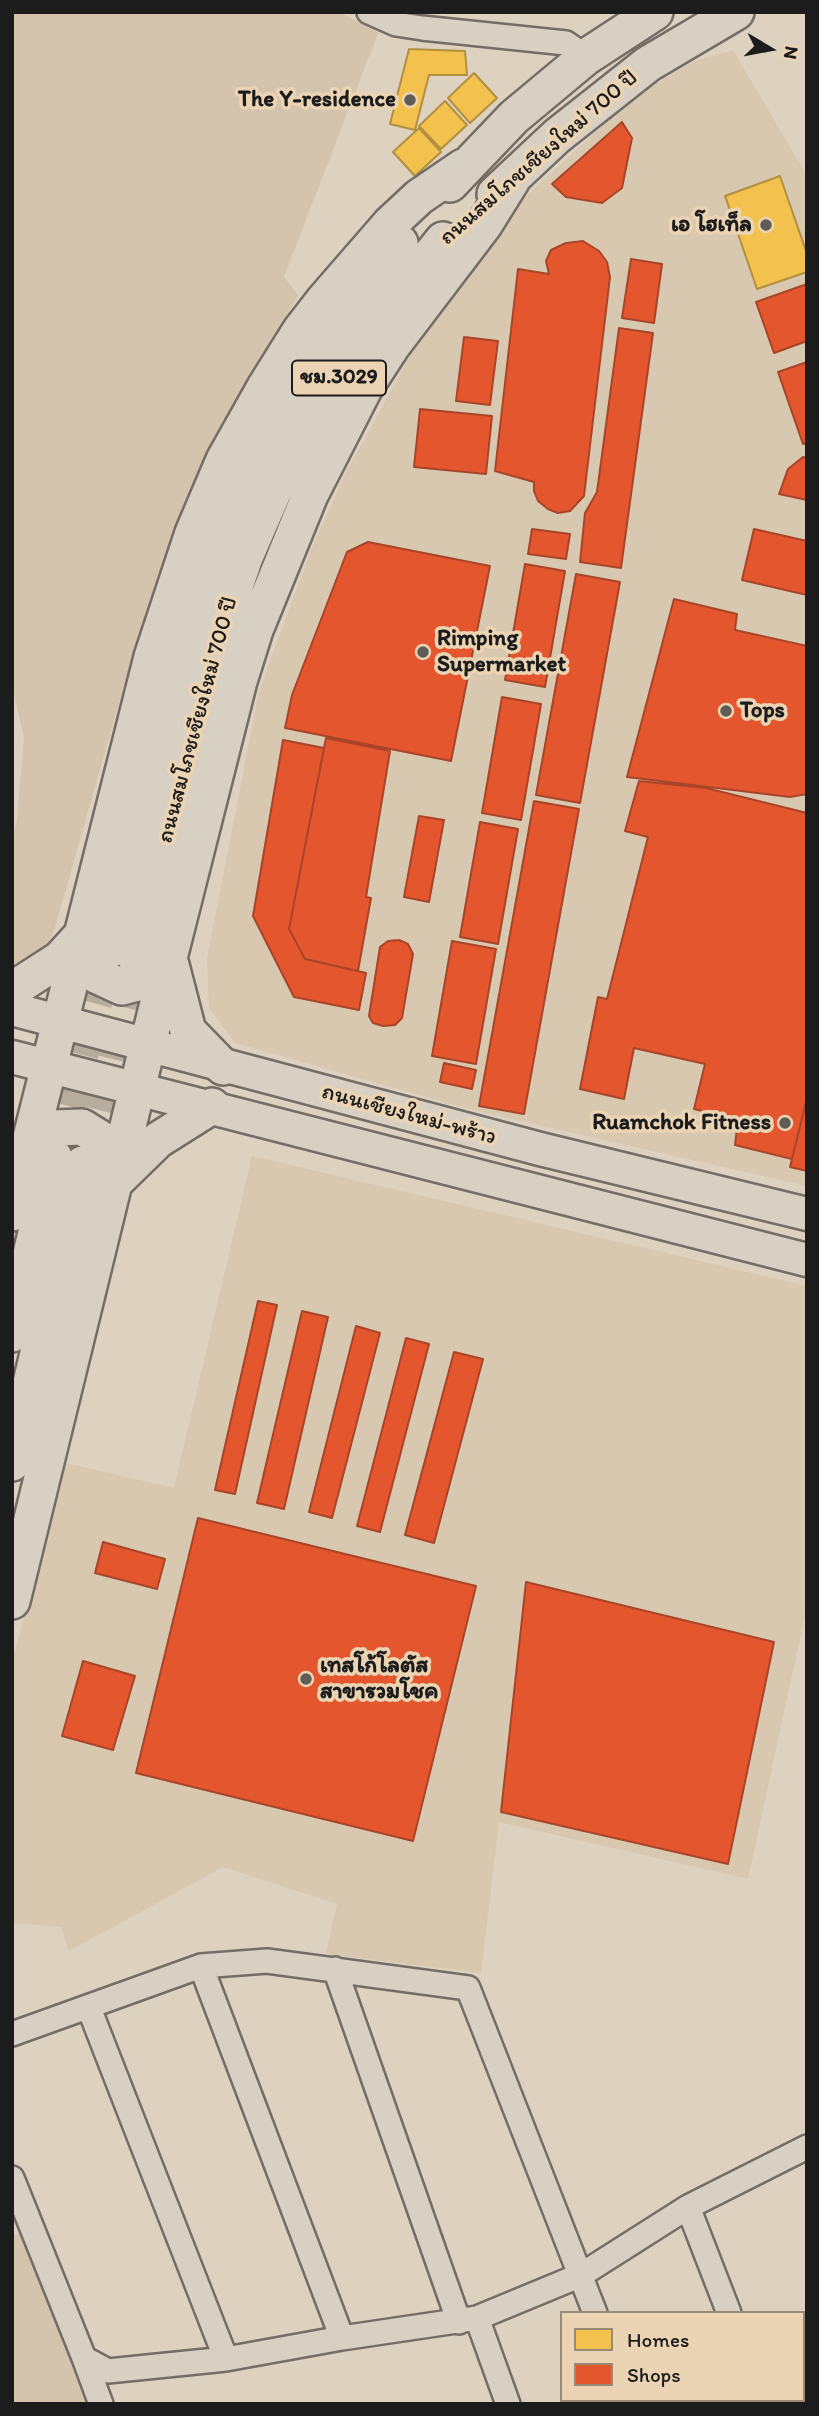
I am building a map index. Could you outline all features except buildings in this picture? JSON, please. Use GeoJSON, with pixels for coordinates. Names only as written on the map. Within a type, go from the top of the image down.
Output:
{"type":"FeatureCollection","features":[{"type":"Feature","properties":{"kind":"main road","name":"ถนนสมโภชเชียงใหม่ 700 ปี"},"geometry":{"type":"LineString","coordinates":[[108,948],[169,600],[224,460],[265,387],[300,331],[390,224],[419,197],[463,167],[514,117],[586,57],[655,12]]}},
{"type":"Feature","properties":{"kind":"main road","name":"ถนนสมโภชเชียงใหม่ 700 ปี"},"geometry":{"type":"LineString","coordinates":[[108,948],[241,568],[274,490],[358,347],[455,227],[512,180],[557,136],[648,64],[736,12]]}},
{"type":"Feature","properties":{"kind":"main road"},"geometry":{"type":"LineString","coordinates":[[12,1601],[169,958],[239,681],[255,630],[310,495],[364,389],[391,346],[484,225],[512,180]]}},
{"type":"Feature","properties":{"kind":"main road"},"geometry":{"type":"LineString","coordinates":[[108,948],[87,964],[96,975],[122,986],[149,980],[169,958]]}},
{"type":"Feature","properties":{"kind":"main road"},"geometry":{"type":"LineString","coordinates":[[12,990],[60,959],[108,948]]}},
{"type":"Feature","properties":{"kind":"main road"},"geometry":{"type":"LineString","coordinates":[[12,1463],[54,1160],[49,1066],[59,1022],[108,948]]}},
{"type":"Feature","properties":{"kind":"main road"},"geometry":{"type":"LineString","coordinates":[[169,958],[188,1031],[223,1067]]}},
{"type":"Feature","properties":{"kind":"main road","name":"ถนนเชียงใหม่-พร้าว"},"geometry":{"type":"LineString","coordinates":[[12,1009],[223,1067],[807,1214]]}},
{"type":"Feature","properties":{"kind":"main road","name":"ถนนเชียงใหม่-พร้าว"},"geometry":{"type":"LineString","coordinates":[[12,1057],[139,1087],[807,1260]]}},
{"type":"Feature","properties":{"kind":"main road"},"geometry":{"type":"LineString","coordinates":[[12,1106],[54,1160]]}},
{"type":"Feature","properties":{"kind":"main road"},"geometry":{"type":"LineString","coordinates":[[114,1183],[159,1140],[212,1106]]}},
{"type":"Feature","properties":{"kind":"main road"},"geometry":{"type":"LineString","coordinates":[[12,1334],[54,1160],[42,1136],[54,1128],[82,1127],[95,1133],[113,1155],[114,1183]]}},
{"type":"Feature","properties":{"kind":"main road"},"geometry":{"type":"LineString","coordinates":[[12,1213],[54,1160]]}},
{"type":"Feature","properties":{"kind":"street"},"geometry":{"type":"LineString","coordinates":[[369,12],[396,24],[566,43],[586,57]]}},
{"type":"Feature","properties":{"kind":"street"},"geometry":{"type":"LineString","coordinates":[[12,2034],[201,1966],[267,1961],[468,1987],[594,2311]]}},
{"type":"Feature","properties":{"kind":"street"},"geometry":{"type":"LineString","coordinates":[[201,1966],[342,2338]]}},
{"type":"Feature","properties":{"kind":"street"},"geometry":{"type":"LineString","coordinates":[[335,1969],[468,2320],[508,2404]]}},
{"type":"Feature","properties":{"kind":"street"},"geometry":{"type":"LineString","coordinates":[[89,2008],[226,2359]]}},
{"type":"Feature","properties":{"kind":"street"},"geometry":{"type":"LineString","coordinates":[[83,2358],[108,2371],[226,2359],[342,2338],[468,2320],[581,2275],[688,2207],[807,2147]]}},
{"type":"Feature","properties":{"kind":"street"},"geometry":{"type":"LineString","coordinates":[[12,2178],[101,2404]]}},
{"type":"Feature","properties":{"kind":"street"},"geometry":{"type":"LineString","coordinates":[[688,2207],[728,2311]]}},
{"type":"Feature","properties":{"kind":"shaded area"},"geometry":{"type":"Polygon","coordinates":[[[12,12],[340,12],[378,33],[284,277],[298,295],[207,454],[123,689],[54,931],[38,962],[12,977],[12,841],[17,821],[24,737],[12,686],[12,12]]]}},
{"type":"Feature","properties":{"kind":"shaded area"},"geometry":{"type":"Polygon","coordinates":[[[733,50],[807,176],[807,1186],[476,1111],[235,1043],[209,1008],[207,958],[259,691],[311,550],[343,478],[414,349],[522,200],[635,96],[695,61],[733,50]]]}},
{"type":"Feature","properties":{"kind":"shaded area"},"geometry":{"type":"Polygon","coordinates":[[[252,1156],[807,1286],[807,1606],[748,1879],[499,1822],[481,1973],[326,1954],[337,1904],[223,1867],[69,1951],[61,1927],[12,1923],[12,1662],[66,1463],[174,1488],[252,1156]]]}},
{"type":"Feature","properties":{"kind":"shaded area"},"geometry":{"type":"Polygon","coordinates":[[[24,2232],[91,2404],[12,2404],[12,2236],[24,2232]]]}},
{"type":"Feature","properties":{"kind":"tunnel"},"geometry":{"type":"LineString","coordinates":[[54,1157],[108,951]]}},
{"type":"Feature","properties":{"kind":"tunnel"},"geometry":{"type":"LineString","coordinates":[[84,1161],[135,957]]}},
{"type":"Feature","properties":{"kind":"place","name":"The Y-residence"},"geometry":{"type":"Point","coordinates":[410,100]}},
{"type":"Feature","properties":{"kind":"place","name":"เอ โฮเท็ล"},"geometry":{"type":"Point","coordinates":[766,225]}},
{"type":"Feature","properties":{"kind":"place","name":"Rimping Supermarket"},"geometry":{"type":"Point","coordinates":[423,652]}},
{"type":"Feature","properties":{"kind":"place","name":"Tops"},"geometry":{"type":"Point","coordinates":[726,711]}},
{"type":"Feature","properties":{"kind":"place","name":"Ruamchok Fitness"},"geometry":{"type":"Point","coordinates":[785,1123]}},
{"type":"Feature","properties":{"kind":"place","name":"เทสโก้โลตัส สาขารวมโชค"},"geometry":{"type":"Point","coordinates":[306,1679]}}]}
